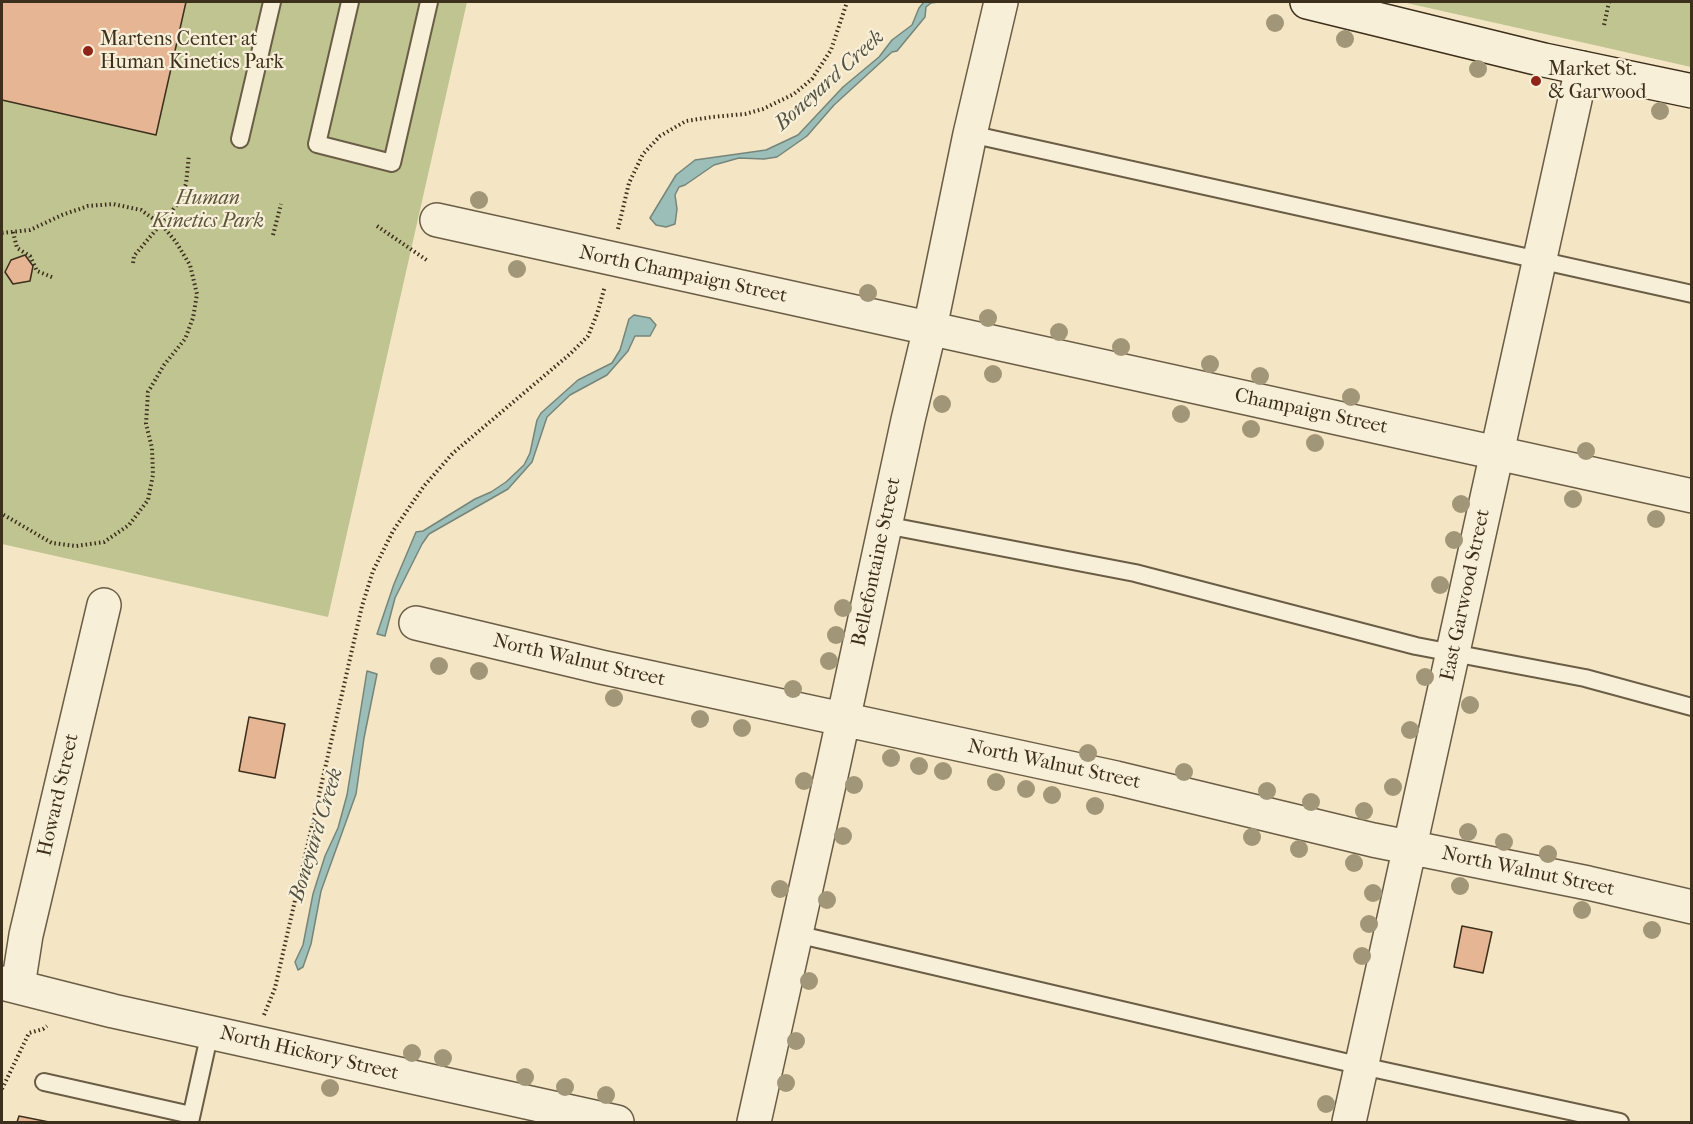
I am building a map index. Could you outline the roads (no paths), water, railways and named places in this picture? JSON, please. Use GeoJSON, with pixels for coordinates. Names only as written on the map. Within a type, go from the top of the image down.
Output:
{"type":"FeatureCollection","features":[{"type":"Feature","properties":{"kind":"street","name":"Bellefontaine Street"},"geometry":{"type":"LineString","coordinates":[[754,1122],[930,328],[970,134],[1001,2]]}},
{"type":"Feature","properties":{"kind":"street"},"geometry":{"type":"LineString","coordinates":[[1307,2],[1582,68],[1692,91]]}},
{"type":"Feature","properties":{"kind":"street","name":"East Garwood Street"},"geometry":{"type":"LineString","coordinates":[[1349,1122],[1582,68]]}},
{"type":"Feature","properties":{"kind":"street","name":"North Champaign Street"},"geometry":{"type":"LineString","coordinates":[[437,220],[611,260],[930,328]]}},
{"type":"Feature","properties":{"kind":"street","name":"Champaign Street"},"geometry":{"type":"LineString","coordinates":[[930,328],[1692,496]]}},
{"type":"Feature","properties":{"kind":"street","name":"Howard Street"},"geometry":{"type":"LineString","coordinates":[[10,984],[29,923],[104,605]]}},
{"type":"Feature","properties":{"kind":"street","name":"North Walnut Street"},"geometry":{"type":"LineString","coordinates":[[416,623],[601,667],[1116,778],[1411,848],[1692,907]]}},
{"type":"Feature","properties":{"kind":"street","name":"North Hickory Street"},"geometry":{"type":"LineString","coordinates":[[10,984],[113,1011],[616,1122]]}},
{"type":"Feature","properties":{"kind":"lane"},"geometry":{"type":"LineString","coordinates":[[240,139],[272,2]]}},
{"type":"Feature","properties":{"kind":"lane"},"geometry":{"type":"LineString","coordinates":[[350,2],[317,144],[392,163],[429,2]]}},
{"type":"Feature","properties":{"kind":"lane"},"geometry":{"type":"LineString","coordinates":[[970,134],[1692,294]]}},
{"type":"Feature","properties":{"kind":"lane"},"geometry":{"type":"LineString","coordinates":[[885,525],[1135,573],[1416,646],[1585,678],[1692,707]]}},
{"type":"Feature","properties":{"kind":"lane"},"geometry":{"type":"LineString","coordinates":[[796,934],[1362,1066],[1620,1122]]}},
{"type":"Feature","properties":{"kind":"lane"},"geometry":{"type":"LineString","coordinates":[[44,1082],[191,1119],[210,1032]]}},
{"type":"Feature","properties":{"kind":"water"},"geometry":{"type":"Polygon","coordinates":[[[924,2],[938,2],[926,7],[925,17],[897,51],[892,52],[834,105],[807,136],[777,157],[739,158],[714,165],[679,187],[675,195],[677,209],[675,224],[666,227],[656,225],[650,218],[676,175],[695,160],[766,150],[798,135],[843,87],[879,57],[892,40],[912,25],[924,2]]]}},
{"type":"Feature","properties":{"kind":"water"},"geometry":{"type":"Polygon","coordinates":[[[634,315],[650,318],[656,325],[650,336],[635,336],[628,351],[607,375],[570,395],[547,417],[532,462],[508,489],[429,534],[395,598],[385,636],[377,634],[394,584],[416,532],[423,531],[475,499],[491,492],[524,465],[530,453],[537,420],[541,413],[578,380],[612,363],[620,350],[629,319],[634,315]]]}},
{"type":"Feature","properties":{"kind":"water"},"geometry":{"type":"Polygon","coordinates":[[[367,671],[377,674],[356,794],[321,891],[311,944],[303,967],[298,970],[295,962],[303,945],[313,894],[325,856],[338,828],[347,795],[367,671]]]}},
{"type":"Feature","properties":{"kind":"place","name":"Martens Center at Human Kinetics Park"},"geometry":{"type":"Point","coordinates":[88,51]}},
{"type":"Feature","properties":{"kind":"place","name":"Market St. & Garwood"},"geometry":{"type":"Point","coordinates":[1536,81]}},
{"type":"Feature","properties":{"kind":"water label","name":"Boneyard Creek"},"geometry":{"type":"Point","coordinates":[830,81]}},
{"type":"Feature","properties":{"kind":"water label","name":"Boneyard Creek"},"geometry":{"type":"Point","coordinates":[317,835]}},
{"type":"Feature","properties":{"kind":"park label","name":"Human Kinetics Park"},"geometry":{"type":"Point","coordinates":[208,210]}}]}
